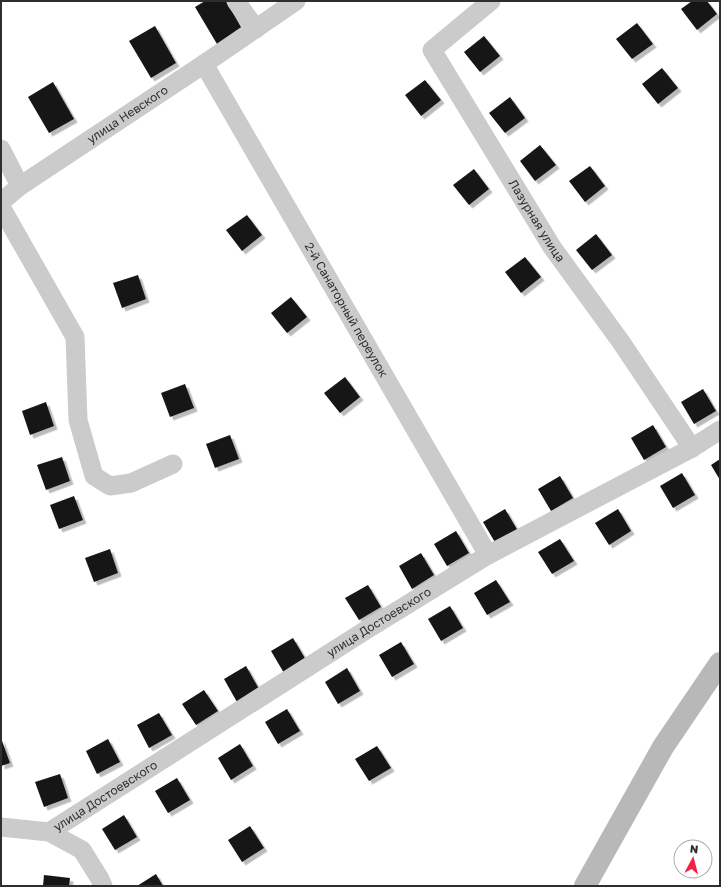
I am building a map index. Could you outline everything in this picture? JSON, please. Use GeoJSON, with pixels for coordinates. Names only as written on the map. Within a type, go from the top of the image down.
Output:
{"type":"FeatureCollection","features":[{"type":"Feature","properties":{"kind":"street"},"geometry":{"type":"LineString","coordinates":[[236,1],[256,29]]}},
{"type":"Feature","properties":{"kind":"street","name":"улица Невского"},"geometry":{"type":"LineString","coordinates":[[1,202],[20,186],[296,1]]}},
{"type":"Feature","properties":{"kind":"street","name":"Лазурная улица"},"geometry":{"type":"LineString","coordinates":[[491,1],[432,50],[552,247],[621,342],[692,448]]}},
{"type":"Feature","properties":{"kind":"street","name":"2-й Санаторный переулок"},"geometry":{"type":"LineString","coordinates":[[204,64],[488,555]]}},
{"type":"Feature","properties":{"kind":"street"},"geometry":{"type":"LineString","coordinates":[[1,149],[20,186]]}},
{"type":"Feature","properties":{"kind":"street"},"geometry":{"type":"LineString","coordinates":[[1,207],[75,337],[78,420],[94,476],[110,486],[131,483],[173,464]]}},
{"type":"Feature","properties":{"kind":"street","name":"улица Достоевского"},"geometry":{"type":"LineString","coordinates":[[49,832],[366,630],[488,555],[692,448],[720,430]]}},
{"type":"Feature","properties":{"kind":"street"},"geometry":{"type":"LineString","coordinates":[[585,886],[663,747],[720,664]]}},
{"type":"Feature","properties":{"kind":"street","name":"улица Достоевского"},"geometry":{"type":"LineString","coordinates":[[1,827],[49,832],[82,850],[100,878],[103,886]]}},
{"type":"Feature","properties":{"kind":"building"},"geometry":{"type":"Polygon","coordinates":[[[205,1],[226,1],[242,29],[217,44],[195,7],[205,1]]]}},
{"type":"Feature","properties":{"kind":"building"},"geometry":{"type":"Polygon","coordinates":[[[692,1],[707,1],[717,14],[697,30],[681,9],[692,1]]]}},
{"type":"Feature","properties":{"kind":"building"},"geometry":{"type":"Polygon","coordinates":[[[637,23],[653,44],[632,59],[616,39],[637,23]]]}},
{"type":"Feature","properties":{"kind":"building"},"geometry":{"type":"Polygon","coordinates":[[[155,26],[176,63],[151,78],[129,41],[155,26]]]}},
{"type":"Feature","properties":{"kind":"building"},"geometry":{"type":"Polygon","coordinates":[[[484,36],[500,56],[480,72],[464,52],[484,36]]]}},
{"type":"Feature","properties":{"kind":"building"},"geometry":{"type":"Polygon","coordinates":[[[662,68],[678,88],[658,104],[642,84],[662,68]]]}},
{"type":"Feature","properties":{"kind":"building"},"geometry":{"type":"Polygon","coordinates":[[[425,80],[441,100],[421,116],[405,95],[425,80]]]}},
{"type":"Feature","properties":{"kind":"building"},"geometry":{"type":"Polygon","coordinates":[[[53,82],[74,119],[49,133],[28,97],[53,82]]]}},
{"type":"Feature","properties":{"kind":"building"},"geometry":{"type":"Polygon","coordinates":[[[510,97],[525,118],[505,133],[489,113],[510,97]]]}},
{"type":"Feature","properties":{"kind":"building"},"geometry":{"type":"Polygon","coordinates":[[[540,145],[556,165],[535,181],[520,161],[540,145]]]}},
{"type":"Feature","properties":{"kind":"building"},"geometry":{"type":"Polygon","coordinates":[[[590,166],[605,186],[585,202],[569,181],[590,166]]]}},
{"type":"Feature","properties":{"kind":"building"},"geometry":{"type":"Polygon","coordinates":[[[474,169],[489,189],[469,205],[453,185],[474,169]]]}},
{"type":"Feature","properties":{"kind":"building"},"geometry":{"type":"Polygon","coordinates":[[[247,215],[262,235],[242,251],[226,230],[247,215]]]}},
{"type":"Feature","properties":{"kind":"building"},"geometry":{"type":"Polygon","coordinates":[[[596,234],[612,255],[592,270],[576,250],[596,234]]]}},
{"type":"Feature","properties":{"kind":"building"},"geometry":{"type":"Polygon","coordinates":[[[525,257],[541,277],[521,293],[505,272],[525,257]]]}},
{"type":"Feature","properties":{"kind":"building"},"geometry":{"type":"Polygon","coordinates":[[[138,275],[146,299],[122,308],[113,283],[138,275]]]}},
{"type":"Feature","properties":{"kind":"building"},"geometry":{"type":"Polygon","coordinates":[[[291,297],[307,317],[287,333],[271,313],[291,297]]]}},
{"type":"Feature","properties":{"kind":"building"},"geometry":{"type":"Polygon","coordinates":[[[345,377],[360,397],[340,413],[324,393],[345,377]]]}},
{"type":"Feature","properties":{"kind":"building"},"geometry":{"type":"Polygon","coordinates":[[[185,384],[194,408],[170,417],[161,393],[185,384]]]}},
{"type":"Feature","properties":{"kind":"building"},"geometry":{"type":"Polygon","coordinates":[[[703,389],[716,411],[694,424],[681,402],[703,389]]]}},
{"type":"Feature","properties":{"kind":"building"},"geometry":{"type":"Polygon","coordinates":[[[46,402],[54,426],[30,435],[22,411],[46,402]]]}},
{"type":"Feature","properties":{"kind":"building"},"geometry":{"type":"Polygon","coordinates":[[[653,425],[666,447],[644,460],[631,438],[653,425]]]}},
{"type":"Feature","properties":{"kind":"building"},"geometry":{"type":"Polygon","coordinates":[[[230,435],[239,459],[215,468],[206,444],[230,435]]]}},
{"type":"Feature","properties":{"kind":"building"},"geometry":{"type":"Polygon","coordinates":[[[62,457],[70,481],[46,490],[37,465],[62,457]]]}},
{"type":"Feature","properties":{"kind":"building"},"geometry":{"type":"Polygon","coordinates":[[[720,459],[720,480],[711,465],[720,459]]]}},
{"type":"Feature","properties":{"kind":"building"},"geometry":{"type":"Polygon","coordinates":[[[682,473],[695,495],[673,508],[660,486],[682,473]]]}},
{"type":"Feature","properties":{"kind":"building"},"geometry":{"type":"Polygon","coordinates":[[[560,476],[573,498],[551,511],[538,489],[560,476]]]}},
{"type":"Feature","properties":{"kind":"building"},"geometry":{"type":"Polygon","coordinates":[[[74,496],[83,520],[59,529],[50,505],[74,496]]]}},
{"type":"Feature","properties":{"kind":"building"},"geometry":{"type":"Polygon","coordinates":[[[505,509],[518,531],[496,544],[483,522],[505,509]]]}},
{"type":"Feature","properties":{"kind":"building"},"geometry":{"type":"Polygon","coordinates":[[[618,509],[631,531],[609,545],[595,523],[618,509]]]}},
{"type":"Feature","properties":{"kind":"building"},"geometry":{"type":"Polygon","coordinates":[[[456,531],[469,553],[447,566],[434,544],[456,531]]]}},
{"type":"Feature","properties":{"kind":"building"},"geometry":{"type":"Polygon","coordinates":[[[560,539],[574,561],[552,574],[538,552],[560,539]]]}},
{"type":"Feature","properties":{"kind":"building"},"geometry":{"type":"Polygon","coordinates":[[[110,549],[118,573],[94,582],[85,558],[110,549]]]}},
{"type":"Feature","properties":{"kind":"building"},"geometry":{"type":"Polygon","coordinates":[[[421,553],[434,575],[412,589],[399,566],[421,553]]]}},
{"type":"Feature","properties":{"kind":"building"},"geometry":{"type":"Polygon","coordinates":[[[496,580],[510,602],[487,615],[474,593],[496,580]]]}},
{"type":"Feature","properties":{"kind":"building"},"geometry":{"type":"Polygon","coordinates":[[[368,585],[381,607],[359,620],[345,598],[368,585]]]}},
{"type":"Feature","properties":{"kind":"building"},"geometry":{"type":"Polygon","coordinates":[[[450,606],[463,628],[441,641],[428,619],[450,606]]]}},
{"type":"Feature","properties":{"kind":"building"},"geometry":{"type":"Polygon","coordinates":[[[293,638],[306,660],[284,673],[271,651],[293,638]]]}},
{"type":"Feature","properties":{"kind":"building"},"geometry":{"type":"Polygon","coordinates":[[[401,642],[414,664],[392,677],[379,655],[401,642]]]}},
{"type":"Feature","properties":{"kind":"building"},"geometry":{"type":"Polygon","coordinates":[[[246,666],[259,689],[237,702],[224,679],[246,666]]]}},
{"type":"Feature","properties":{"kind":"building"},"geometry":{"type":"Polygon","coordinates":[[[347,668],[360,691],[338,704],[325,682],[347,668]]]}},
{"type":"Feature","properties":{"kind":"building"},"geometry":{"type":"Polygon","coordinates":[[[204,690],[218,711],[196,725],[182,704],[204,690]]]}},
{"type":"Feature","properties":{"kind":"building"},"geometry":{"type":"Polygon","coordinates":[[[287,709],[300,731],[278,744],[265,722],[287,709]]]}},
{"type":"Feature","properties":{"kind":"building"},"geometry":{"type":"Polygon","coordinates":[[[159,713],[172,735],[149,748],[137,725],[159,713]]]}},
{"type":"Feature","properties":{"kind":"building"},"geometry":{"type":"Polygon","coordinates":[[[1,738],[10,763],[1,766],[1,738]]]}},
{"type":"Feature","properties":{"kind":"building"},"geometry":{"type":"Polygon","coordinates":[[[108,739],[120,762],[97,774],[86,751],[108,739]]]}},
{"type":"Feature","properties":{"kind":"building"},"geometry":{"type":"Polygon","coordinates":[[[240,744],[253,766],[231,780],[218,758],[240,744]]]}},
{"type":"Feature","properties":{"kind":"building"},"geometry":{"type":"Polygon","coordinates":[[[377,746],[391,768],[369,781],[355,759],[377,746]]]}},
{"type":"Feature","properties":{"kind":"building"},"geometry":{"type":"Polygon","coordinates":[[[60,774],[68,798],[44,807],[35,782],[60,774]]]}},
{"type":"Feature","properties":{"kind":"building"},"geometry":{"type":"Polygon","coordinates":[[[177,778],[190,800],[168,813],[155,791],[177,778]]]}},
{"type":"Feature","properties":{"kind":"building"},"geometry":{"type":"Polygon","coordinates":[[[124,815],[137,837],[115,850],[102,829],[124,815]]]}},
{"type":"Feature","properties":{"kind":"building"},"geometry":{"type":"Polygon","coordinates":[[[250,826],[264,848],[242,862],[228,840],[250,826]]]}},
{"type":"Feature","properties":{"kind":"building"},"geometry":{"type":"Polygon","coordinates":[[[156,874],[163,886],[137,886],[156,874]]]}},
{"type":"Feature","properties":{"kind":"building"},"geometry":{"type":"Polygon","coordinates":[[[44,875],[70,878],[69,886],[43,886],[44,875]]]}}]}
